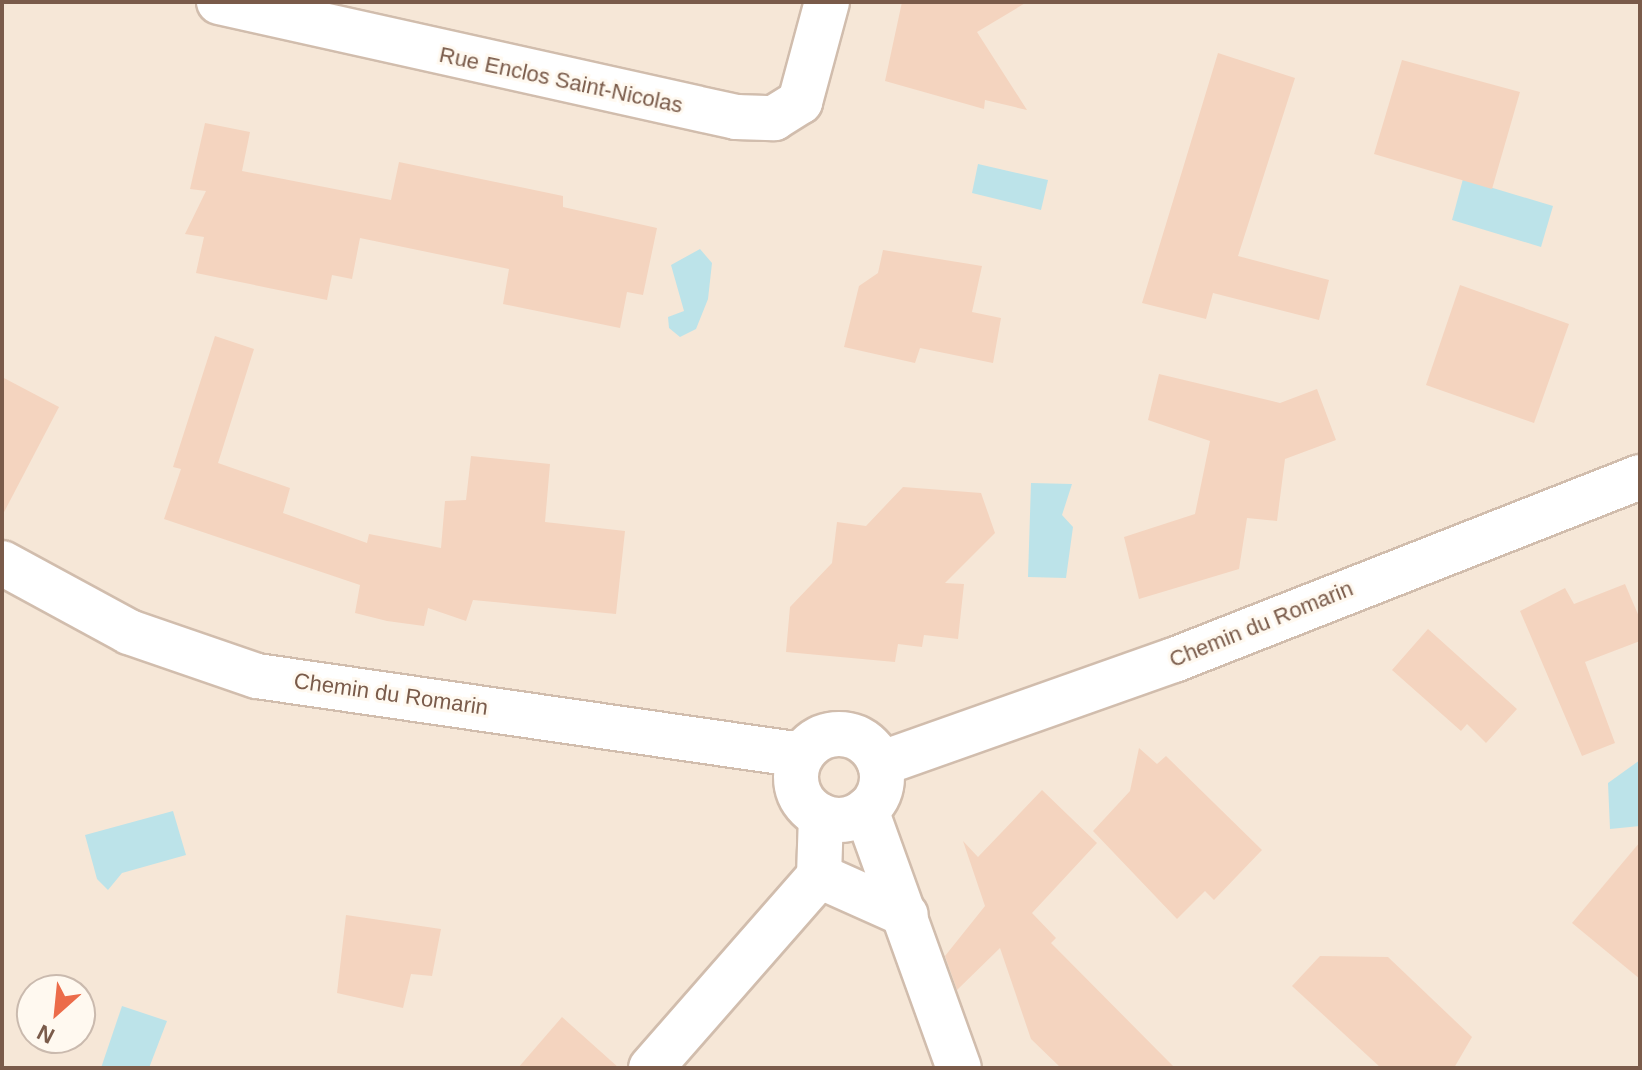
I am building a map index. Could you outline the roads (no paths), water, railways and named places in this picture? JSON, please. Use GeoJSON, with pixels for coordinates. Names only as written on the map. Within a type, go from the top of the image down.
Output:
{"type":"FeatureCollection","features":[{"type":"Feature","properties":{"kind":"street","name":"Rue Enclos Saint-Nicolas"},"geometry":{"type":"LineString","coordinates":[[219,2],[736,117],[774,118],[800,102],[827,2]]}},
{"type":"Feature","properties":{"kind":"street","name":"Chemin du Romarin"},"geometry":{"type":"LineString","coordinates":[[880,764],[1174,660],[1640,477]]}},
{"type":"Feature","properties":{"kind":"street","name":"Chemin du Romarin"},"geometry":{"type":"LineString","coordinates":[[2,563],[129,632],[257,676],[801,755]]}},
{"type":"Feature","properties":{"kind":"street"},"geometry":{"type":"LineString","coordinates":[[836,734],[863,741],[880,764],[880,789],[866,810],[845,819],[821,816],[801,796],[801,755],[836,734]]}},
{"type":"Feature","properties":{"kind":"street"},"geometry":{"type":"LineString","coordinates":[[866,810],[959,1068]]}},
{"type":"Feature","properties":{"kind":"street"},"geometry":{"type":"LineString","coordinates":[[651,1068],[819,876],[821,816]]}},
{"type":"Feature","properties":{"kind":"street"},"geometry":{"type":"LineString","coordinates":[[819,876],[906,915]]}},
{"type":"Feature","properties":{"kind":"water"},"geometry":{"type":"Polygon","coordinates":[[[978,164],[1048,180],[1041,210],[972,193],[978,164]]]}},
{"type":"Feature","properties":{"kind":"water"},"geometry":{"type":"Polygon","coordinates":[[[1463,179],[1553,206],[1541,247],[1452,220],[1463,179]]]}},
{"type":"Feature","properties":{"kind":"water"},"geometry":{"type":"Polygon","coordinates":[[[700,249],[712,263],[708,299],[696,329],[680,337],[669,328],[668,317],[684,311],[671,265],[700,249]]]}},
{"type":"Feature","properties":{"kind":"water"},"geometry":{"type":"Polygon","coordinates":[[[1031,483],[1072,484],[1062,515],[1073,527],[1066,578],[1028,577],[1031,483]]]}},
{"type":"Feature","properties":{"kind":"water"},"geometry":{"type":"Polygon","coordinates":[[[1640,760],[1640,826],[1610,829],[1608,783],[1640,760]]]}},
{"type":"Feature","properties":{"kind":"water"},"geometry":{"type":"Polygon","coordinates":[[[173,811],[186,855],[122,873],[108,890],[97,879],[85,835],[173,811]]]}},
{"type":"Feature","properties":{"kind":"water"},"geometry":{"type":"Polygon","coordinates":[[[122,1006],[167,1021],[149,1068],[101,1068],[122,1006]]]}}]}
